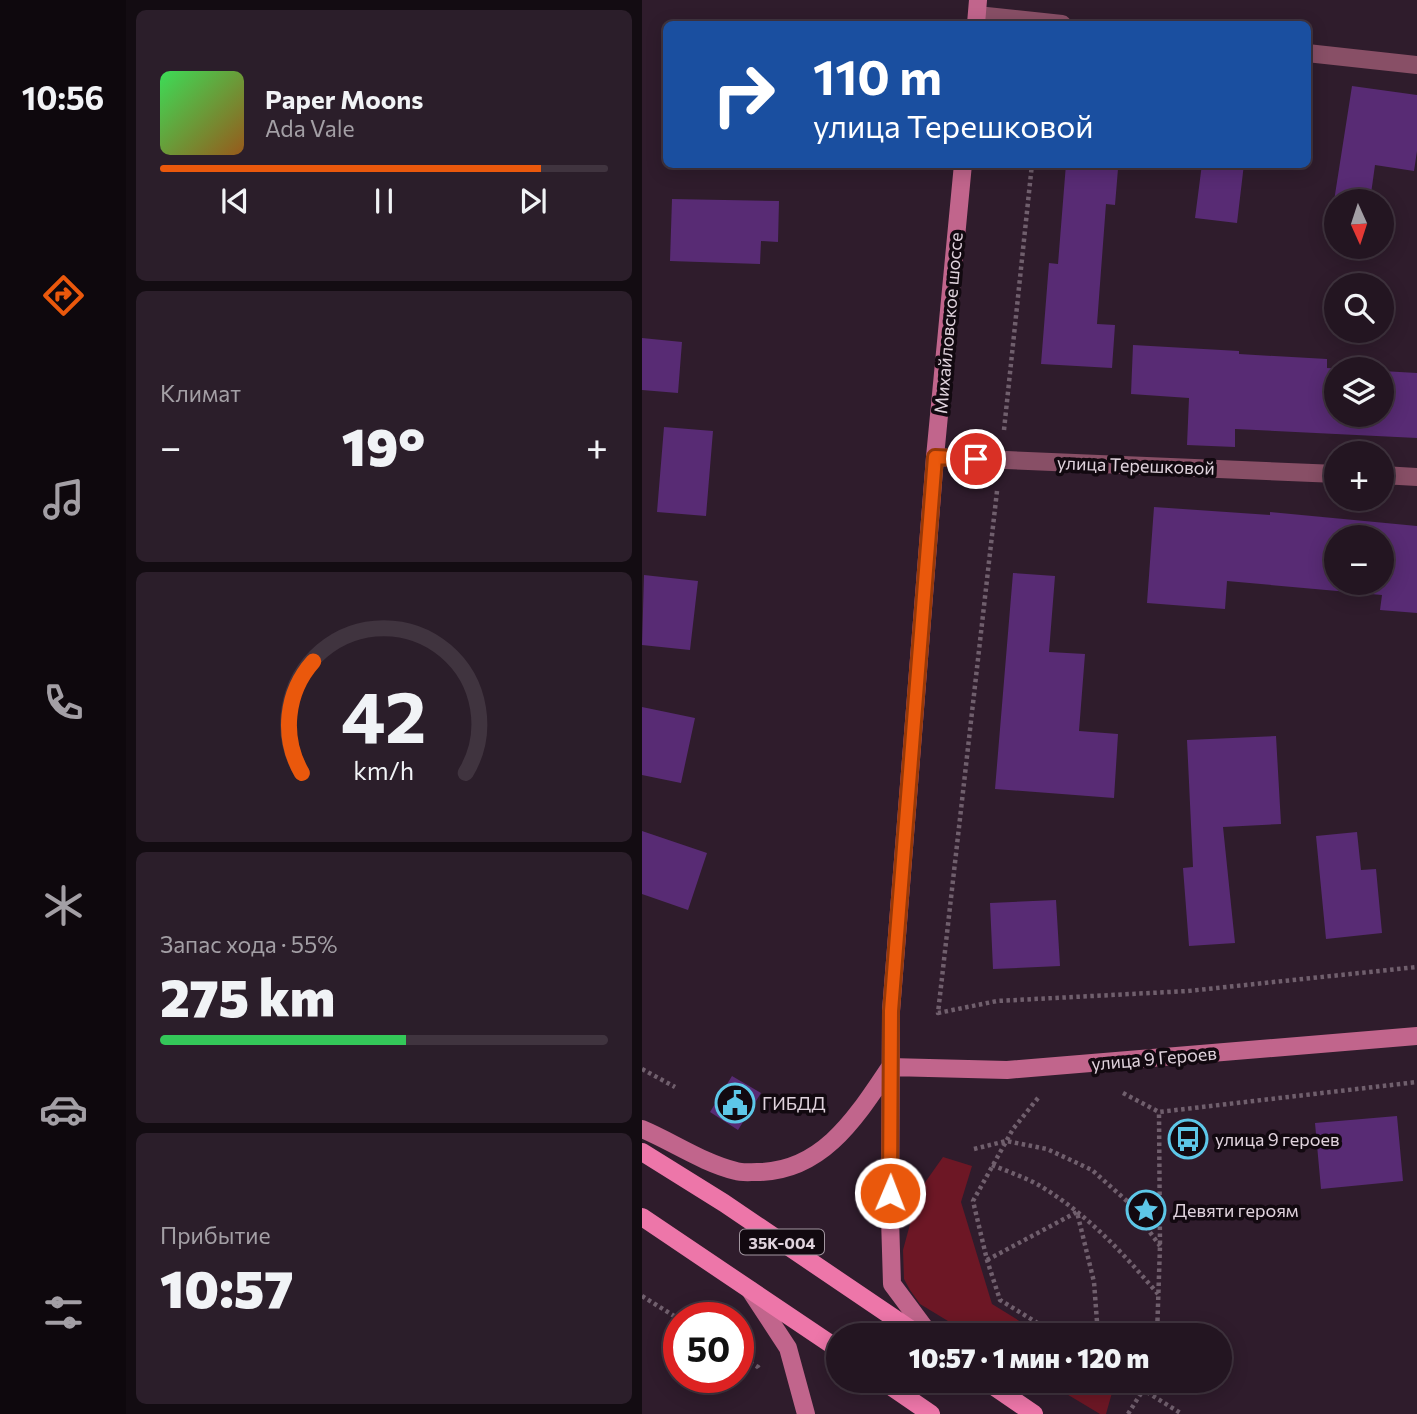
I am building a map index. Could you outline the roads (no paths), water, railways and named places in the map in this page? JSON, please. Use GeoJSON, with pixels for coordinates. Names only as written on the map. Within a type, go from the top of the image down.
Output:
{"type":"FeatureCollection","features":[{"type":"Feature","properties":{"kind":"main road","name":"Михайловское шоссе"},"geometry":{"type":"LineString","coordinates":[[921,1323],[892,1283],[891,1011],[935,457],[963,168]]}},
{"type":"Feature","properties":{"kind":"main road","name":"улица 9 Героев"},"geometry":{"type":"LineString","coordinates":[[890,1067],[1007,1070],[1417,1036]]}},
{"type":"Feature","properties":{"kind":"main road"},"geometry":{"type":"LineString","coordinates":[[642,1129],[737,1171],[773,1172],[808,1160],[832,1143],[852,1123],[890,1067]]}},
{"type":"Feature","properties":{"kind":"main road","name":"35К-004"},"geometry":{"type":"LineString","coordinates":[[642,1152],[724,1203],[901,1323]]}},
{"type":"Feature","properties":{"kind":"main road","name":"35К-004"},"geometry":{"type":"LineString","coordinates":[[642,1217],[826,1341]]}},
{"type":"Feature","properties":{"kind":"main road"},"geometry":{"type":"LineString","coordinates":[[748,1287],[788,1348],[806,1414]]}},
{"type":"Feature","properties":{"kind":"main road"},"geometry":{"type":"LineString","coordinates":[[900,1393],[931,1414]]}},
{"type":"Feature","properties":{"kind":"main road"},"geometry":{"type":"LineString","coordinates":[[1003,1393],[1034,1414]]}},
{"type":"Feature","properties":{"kind":"street"},"geometry":{"type":"LineString","coordinates":[[977,13],[1039,21]]}},
{"type":"Feature","properties":{"kind":"street"},"geometry":{"type":"LineString","coordinates":[[1311,52],[1417,65]]}},
{"type":"Feature","properties":{"kind":"street","name":"улица Терешковой"},"geometry":{"type":"LineString","coordinates":[[935,457],[1324,473]]}},
{"type":"Feature","properties":{"kind":"street"},"geometry":{"type":"LineString","coordinates":[[1394,476],[1417,477]]}},
{"type":"Feature","properties":{"kind":"place","name":"ГИБДД"},"geometry":{"type":"Point","coordinates":[735,1103]}},
{"type":"Feature","properties":{"kind":"place","name":"улица 9 героев"},"geometry":{"type":"Point","coordinates":[1188,1139]}},
{"type":"Feature","properties":{"kind":"place","name":"Девяти героям"},"geometry":{"type":"Point","coordinates":[1146,1210]}}]}
